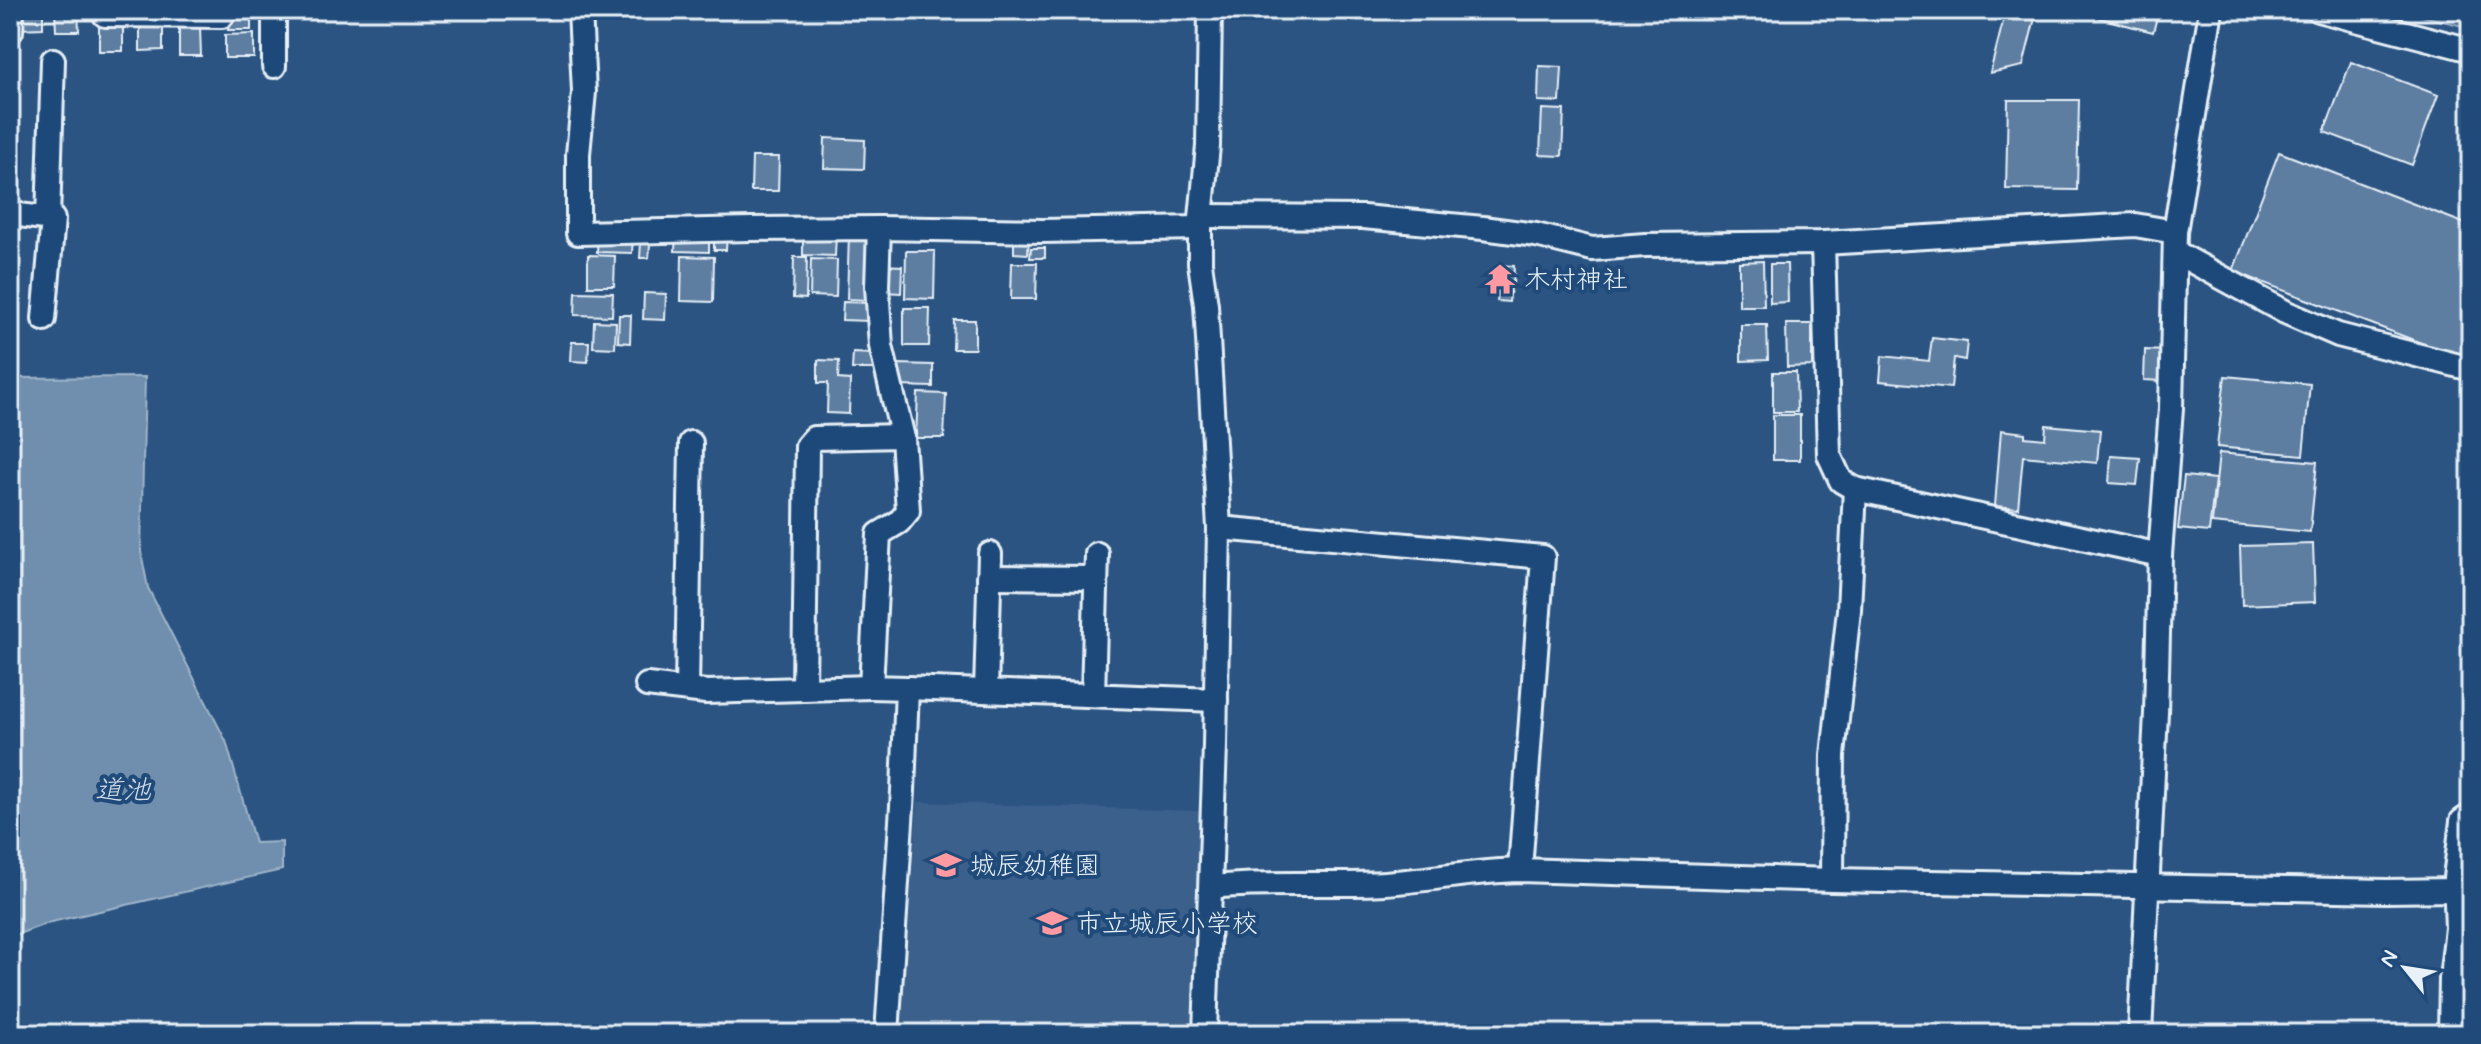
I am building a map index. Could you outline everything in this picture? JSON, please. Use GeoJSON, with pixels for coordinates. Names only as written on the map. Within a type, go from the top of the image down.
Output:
{"type":"FeatureCollection","features":[{"type":"Feature","properties":{"kind":"street"},"geometry":{"type":"LineString","coordinates":[[105,10],[105,15],[222,16],[222,10]]}},
{"type":"Feature","properties":{"kind":"street"},"geometry":{"type":"LineString","coordinates":[[274,10],[274,66]]}},
{"type":"Feature","properties":{"kind":"street"},"geometry":{"type":"LineString","coordinates":[[580,10],[584,92],[578,154],[578,233],[879,228],[1042,231],[1363,217],[1536,235],[1592,249],[1645,245],[1823,243],[2135,225],[2175,242],[2285,312],[2338,335],[2471,369]]}},
{"type":"Feature","properties":{"kind":"street"},"geometry":{"type":"LineString","coordinates":[[1205,1034],[1219,528],[1206,305],[1200,263],[1208,146],[1210,10]]}},
{"type":"Feature","properties":{"kind":"street"},"geometry":{"type":"LineString","coordinates":[[2140,1034],[2156,713],[2160,555],[2171,408],[2175,242],[2211,10]]}},
{"type":"Feature","properties":{"kind":"street"},"geometry":{"type":"LineString","coordinates":[[2318,10],[2471,50]]}},
{"type":"Feature","properties":{"kind":"street"},"geometry":{"type":"LineString","coordinates":[[48,219],[53,60]]}},
{"type":"Feature","properties":{"kind":"street"},"geometry":{"type":"LineString","coordinates":[[10,214],[53,219],[44,319]]}},
{"type":"Feature","properties":{"kind":"street"},"geometry":{"type":"LineString","coordinates":[[871,687],[879,534],[899,522],[908,511],[902,436],[881,346],[877,286],[879,228]]}},
{"type":"Feature","properties":{"kind":"street"},"geometry":{"type":"LineString","coordinates":[[1823,243],[1829,455],[1841,481],[1855,489],[2160,555]]}},
{"type":"Feature","properties":{"kind":"street"},"geometry":{"type":"LineString","coordinates":[[804,689],[807,446],[814,438],[902,436]]}},
{"type":"Feature","properties":{"kind":"street"},"geometry":{"type":"LineString","coordinates":[[687,689],[691,443]]}},
{"type":"Feature","properties":{"kind":"street"},"geometry":{"type":"LineString","coordinates":[[1832,880],[1833,755],[1849,610],[1855,489]]}},
{"type":"Feature","properties":{"kind":"street"},"geometry":{"type":"LineString","coordinates":[[1219,528],[1543,557],[1520,870]]}},
{"type":"Feature","properties":{"kind":"street"},"geometry":{"type":"LineString","coordinates":[[986,691],[990,554]]}},
{"type":"Feature","properties":{"kind":"street"},"geometry":{"type":"LineString","coordinates":[[1093,695],[1097,554]]}},
{"type":"Feature","properties":{"kind":"street"},"geometry":{"type":"LineString","coordinates":[[989,577],[1096,578]]}},
{"type":"Feature","properties":{"kind":"street"},"geometry":{"type":"LineString","coordinates":[[647,685],[706,692],[871,687],[1216,700]]}},
{"type":"Feature","properties":{"kind":"street"},"geometry":{"type":"LineString","coordinates":[[887,1034],[907,688]]}},
{"type":"Feature","properties":{"kind":"street"},"geometry":{"type":"LineString","coordinates":[[2450,1034],[2451,979],[2457,928],[2455,890],[2458,838],[2468,814]]}},
{"type":"Feature","properties":{"kind":"street"},"geometry":{"type":"LineString","coordinates":[[1211,887],[1253,882],[1384,883],[1483,871],[1520,870],[1832,880],[2455,890]]}},
{"type":"Feature","properties":{"kind":"shaded area"},"geometry":{"type":"Polygon","coordinates":[[[2398,10],[2471,10],[2471,28],[2398,10]]]}},
{"type":"Feature","properties":{"kind":"shaded area","name":"市立城辰小学校"},"geometry":{"type":"Polygon","coordinates":[[[918,802],[1199,811],[1193,1034],[899,1034],[918,802]]]}},
{"type":"Feature","properties":{"kind":"water","name":"道池"},"geometry":{"type":"Polygon","coordinates":[[[145,377],[141,552],[148,588],[226,741],[255,843],[282,842],[282,870],[51,922],[10,937],[10,378],[145,377]]]}},
{"type":"Feature","properties":{"kind":"building"},"geometry":{"type":"Polygon","coordinates":[[[18,10],[43,10],[43,28],[18,29],[18,10]]]}},
{"type":"Feature","properties":{"kind":"building"},"geometry":{"type":"Polygon","coordinates":[[[55,10],[78,10],[79,31],[56,31],[55,10]]]}},
{"type":"Feature","properties":{"kind":"building"},"geometry":{"type":"Polygon","coordinates":[[[228,10],[251,10],[251,30],[228,30],[228,10]]]}},
{"type":"Feature","properties":{"kind":"building"},"geometry":{"type":"Polygon","coordinates":[[[2006,10],[2037,10],[2023,66],[1990,73],[2006,10]]]}},
{"type":"Feature","properties":{"kind":"building"},"geometry":{"type":"Polygon","coordinates":[[[2078,10],[2159,10],[2153,32],[2078,10]]]}},
{"type":"Feature","properties":{"kind":"building"},"geometry":{"type":"Polygon","coordinates":[[[163,23],[163,50],[140,51],[140,24],[163,23]]]}},
{"type":"Feature","properties":{"kind":"building"},"geometry":{"type":"Polygon","coordinates":[[[99,24],[123,24],[123,51],[99,51],[99,24]]]}},
{"type":"Feature","properties":{"kind":"building"},"geometry":{"type":"Polygon","coordinates":[[[200,27],[201,56],[179,56],[179,28],[200,27]]]}},
{"type":"Feature","properties":{"kind":"building"},"geometry":{"type":"Polygon","coordinates":[[[254,34],[254,58],[225,58],[225,35],[254,34]]]}},
{"type":"Feature","properties":{"kind":"building"},"geometry":{"type":"Polygon","coordinates":[[[2351,62],[2438,95],[2412,165],[2324,132],[2351,62]]]}},
{"type":"Feature","properties":{"kind":"building"},"geometry":{"type":"Polygon","coordinates":[[[1539,66],[1562,67],[1560,102],[1538,101],[1539,66]]]}},
{"type":"Feature","properties":{"kind":"building"},"geometry":{"type":"Polygon","coordinates":[[[2008,100],[2079,100],[2077,190],[2006,189],[2008,100]]]}},
{"type":"Feature","properties":{"kind":"building"},"geometry":{"type":"Polygon","coordinates":[[[1542,109],[1564,110],[1562,156],[1540,155],[1542,109]]]}},
{"type":"Feature","properties":{"kind":"building"},"geometry":{"type":"Polygon","coordinates":[[[825,138],[865,140],[864,169],[824,168],[825,138]]]}},
{"type":"Feature","properties":{"kind":"building"},"geometry":{"type":"Polygon","coordinates":[[[2279,152],[2471,226],[2471,362],[2233,271],[2279,152]]]}},
{"type":"Feature","properties":{"kind":"building"},"geometry":{"type":"Polygon","coordinates":[[[752,157],[779,157],[778,191],[751,191],[752,157]]]}},
{"type":"Feature","properties":{"kind":"building"},"geometry":{"type":"Polygon","coordinates":[[[676,232],[709,233],[709,252],[675,251],[676,232]]]}},
{"type":"Feature","properties":{"kind":"building"},"geometry":{"type":"Polygon","coordinates":[[[803,233],[836,234],[835,256],[803,255],[803,233]]]}},
{"type":"Feature","properties":{"kind":"building"},"geometry":{"type":"Polygon","coordinates":[[[598,234],[633,235],[632,253],[597,252],[598,234]]]}},
{"type":"Feature","properties":{"kind":"building"},"geometry":{"type":"Polygon","coordinates":[[[714,234],[727,234],[726,250],[714,250],[714,234]]]}},
{"type":"Feature","properties":{"kind":"building"},"geometry":{"type":"Polygon","coordinates":[[[849,234],[870,234],[868,300],[847,299],[849,234]]]}},
{"type":"Feature","properties":{"kind":"building"},"geometry":{"type":"Polygon","coordinates":[[[1014,236],[1029,237],[1028,254],[1014,253],[1014,236]]]}},
{"type":"Feature","properties":{"kind":"building"},"geometry":{"type":"Polygon","coordinates":[[[641,243],[650,243],[649,258],[640,258],[641,243]]]}},
{"type":"Feature","properties":{"kind":"building"},"geometry":{"type":"Polygon","coordinates":[[[1031,248],[1045,248],[1045,258],[1030,258],[1031,248]]]}},
{"type":"Feature","properties":{"kind":"building"},"geometry":{"type":"Polygon","coordinates":[[[906,251],[935,251],[934,299],[905,298],[906,251]]]}},
{"type":"Feature","properties":{"kind":"building"},"geometry":{"type":"Polygon","coordinates":[[[588,255],[615,256],[614,286],[588,286],[588,255]]]}},
{"type":"Feature","properties":{"kind":"building"},"geometry":{"type":"Polygon","coordinates":[[[682,256],[714,257],[713,302],[681,301],[682,256]]]}},
{"type":"Feature","properties":{"kind":"building"},"geometry":{"type":"Polygon","coordinates":[[[794,257],[807,257],[806,299],[793,298],[794,257]]]}},
{"type":"Feature","properties":{"kind":"building"},"geometry":{"type":"Polygon","coordinates":[[[811,259],[837,260],[836,297],[810,296],[811,259]]]}},
{"type":"Feature","properties":{"kind":"building"},"geometry":{"type":"Polygon","coordinates":[[[1763,261],[1764,306],[1739,306],[1739,262],[1763,261]]]}},
{"type":"Feature","properties":{"kind":"building"},"geometry":{"type":"Polygon","coordinates":[[[1012,263],[1037,263],[1036,299],[1011,299],[1012,263]]]}},
{"type":"Feature","properties":{"kind":"building"},"geometry":{"type":"Polygon","coordinates":[[[1770,264],[1787,264],[1788,302],[1770,303],[1770,264]]]}},
{"type":"Feature","properties":{"kind":"building"},"geometry":{"type":"Polygon","coordinates":[[[883,265],[902,266],[901,293],[882,292],[883,265]]]}},
{"type":"Feature","properties":{"kind":"building"},"geometry":{"type":"Polygon","coordinates":[[[1497,265],[1514,266],[1513,285],[1495,284],[1497,265]]]}},
{"type":"Feature","properties":{"kind":"building"},"geometry":{"type":"Polygon","coordinates":[[[1499,286],[1511,287],[1509,302],[1497,301],[1499,286]]]}},
{"type":"Feature","properties":{"kind":"building"},"geometry":{"type":"Polygon","coordinates":[[[576,292],[613,293],[612,316],[575,315],[576,292]]]}},
{"type":"Feature","properties":{"kind":"building"},"geometry":{"type":"Polygon","coordinates":[[[644,293],[666,294],[665,320],[643,319],[644,293]]]}},
{"type":"Feature","properties":{"kind":"building"},"geometry":{"type":"Polygon","coordinates":[[[843,302],[870,303],[869,321],[842,320],[843,302]]]}},
{"type":"Feature","properties":{"kind":"building"},"geometry":{"type":"Polygon","coordinates":[[[904,308],[930,308],[929,346],[904,346],[904,308]]]}},
{"type":"Feature","properties":{"kind":"building"},"geometry":{"type":"Polygon","coordinates":[[[619,315],[631,315],[630,343],[618,342],[619,315]]]}},
{"type":"Feature","properties":{"kind":"building"},"geometry":{"type":"Polygon","coordinates":[[[954,320],[975,320],[975,349],[953,349],[954,320]]]}},
{"type":"Feature","properties":{"kind":"building"},"geometry":{"type":"Polygon","coordinates":[[[594,321],[616,322],[615,348],[593,347],[594,321]]]}},
{"type":"Feature","properties":{"kind":"building"},"geometry":{"type":"Polygon","coordinates":[[[1786,324],[1812,324],[1812,366],[1787,367],[1786,324]]]}},
{"type":"Feature","properties":{"kind":"building"},"geometry":{"type":"Polygon","coordinates":[[[1741,325],[1767,325],[1768,360],[1741,361],[1741,325]]]}},
{"type":"Feature","properties":{"kind":"building"},"geometry":{"type":"Polygon","coordinates":[[[1932,338],[1967,342],[1965,360],[1954,358],[1951,388],[1880,381],[1882,356],[1929,361],[1932,338]]]}},
{"type":"Feature","properties":{"kind":"building"},"geometry":{"type":"Polygon","coordinates":[[[572,342],[589,342],[588,362],[571,361],[572,342]]]}},
{"type":"Feature","properties":{"kind":"building"},"geometry":{"type":"Polygon","coordinates":[[[2145,350],[2165,351],[2163,381],[2144,380],[2145,350]]]}},
{"type":"Feature","properties":{"kind":"building"},"geometry":{"type":"Polygon","coordinates":[[[853,353],[873,354],[873,369],[852,369],[853,353]]]}},
{"type":"Feature","properties":{"kind":"building"},"geometry":{"type":"Polygon","coordinates":[[[818,360],[839,361],[838,379],[850,380],[849,414],[827,413],[828,383],[818,383],[818,360]]]}},
{"type":"Feature","properties":{"kind":"building"},"geometry":{"type":"Polygon","coordinates":[[[898,364],[933,365],[933,387],[897,386],[898,364]]]}},
{"type":"Feature","properties":{"kind":"building"},"geometry":{"type":"Polygon","coordinates":[[[1773,372],[1796,372],[1797,412],[1773,412],[1773,372]]]}},
{"type":"Feature","properties":{"kind":"building"},"geometry":{"type":"Polygon","coordinates":[[[2225,376],[2310,384],[2303,455],[2217,447],[2225,376]]]}},
{"type":"Feature","properties":{"kind":"building"},"geometry":{"type":"Polygon","coordinates":[[[918,393],[946,394],[944,438],[916,438],[918,393]]]}},
{"type":"Feature","properties":{"kind":"building"},"geometry":{"type":"Polygon","coordinates":[[[1773,415],[1800,415],[1800,460],[1773,460],[1773,415]]]}},
{"type":"Feature","properties":{"kind":"building"},"geometry":{"type":"Polygon","coordinates":[[[2046,425],[2100,430],[2097,463],[2023,456],[2018,508],[1995,506],[2001,430],[2045,439],[2046,425]]]}},
{"type":"Feature","properties":{"kind":"building"},"geometry":{"type":"Polygon","coordinates":[[[2219,453],[2317,462],[2310,532],[2212,523],[2219,453]]]}},
{"type":"Feature","properties":{"kind":"building"},"geometry":{"type":"Polygon","coordinates":[[[2111,456],[2140,458],[2137,485],[2109,483],[2111,456]]]}},
{"type":"Feature","properties":{"kind":"building"},"geometry":{"type":"Polygon","coordinates":[[[2184,476],[2215,479],[2209,532],[2178,529],[2184,476]]]}},
{"type":"Feature","properties":{"kind":"building"},"geometry":{"type":"Polygon","coordinates":[[[2313,544],[2315,602],[2242,605],[2240,546],[2313,544]]]}},
{"type":"Feature","properties":{"kind":"place","name":"木村神社"},"geometry":{"type":"Point","coordinates":[1500,279]}},
{"type":"Feature","properties":{"kind":"place","name":"城辰幼稚園"},"geometry":{"type":"Point","coordinates":[946,865]}},
{"type":"Feature","properties":{"kind":"place","name":"市立城辰小学校"},"geometry":{"type":"Point","coordinates":[1052,923]}}]}
